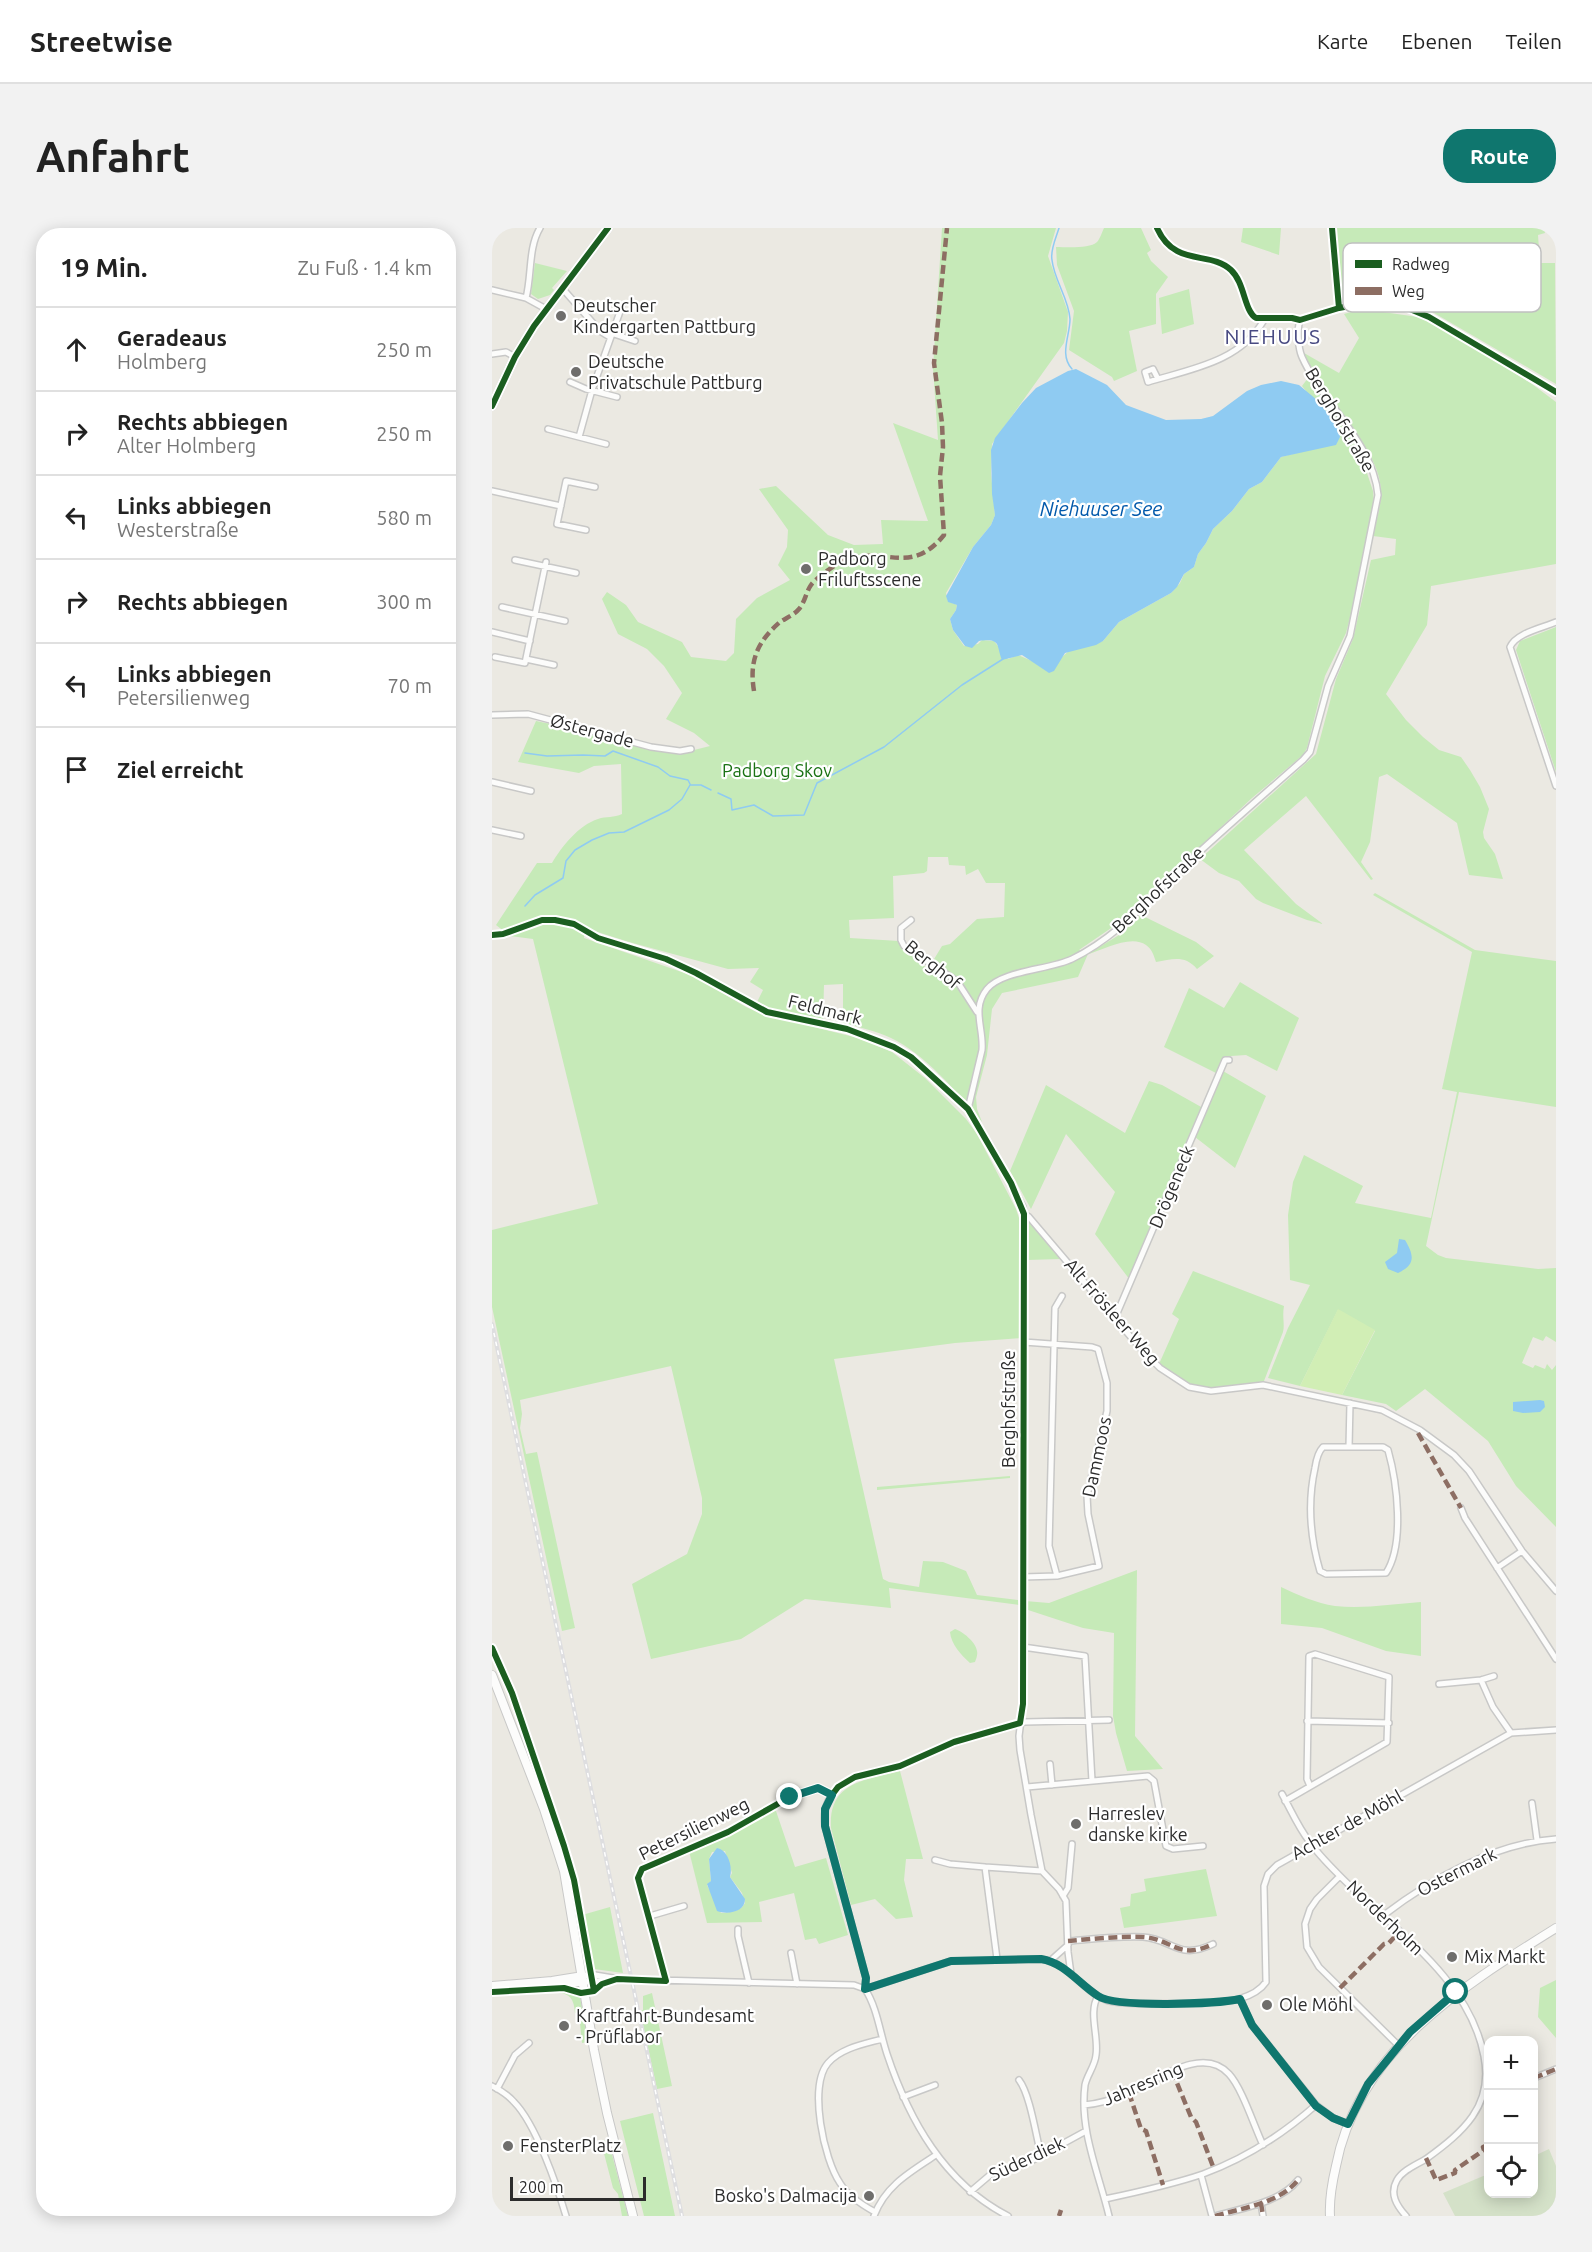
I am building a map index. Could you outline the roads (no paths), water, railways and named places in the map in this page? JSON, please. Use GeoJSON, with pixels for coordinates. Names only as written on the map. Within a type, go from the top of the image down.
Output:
{"type":"FeatureCollection","features":[{"type":"Feature","properties":{"kind":"main road"},"geometry":{"type":"LineString","coordinates":[[492,405],[514,357],[546,309],[608,228]]}},
{"type":"Feature","properties":{"kind":"main road"},"geometry":{"type":"LineString","coordinates":[[492,1675],[558,1849],[571,1905],[607,2113],[633,2216]]}},
{"type":"Feature","properties":{"kind":"main road"},"geometry":{"type":"LineString","coordinates":[[1330,2216],[1330,2197],[1338,2155],[1348,2124],[1368,2084],[1414,2028],[1456,1992],[1556,1928]]}},
{"type":"Feature","properties":{"kind":"main road"},"geometry":{"type":"LineString","coordinates":[[492,1986],[584,1979]]}},
{"type":"Feature","properties":{"kind":"street"},"geometry":{"type":"LineString","coordinates":[[526,298],[530,280],[532,247],[540,228]]}},
{"type":"Feature","properties":{"kind":"street"},"geometry":{"type":"LineString","coordinates":[[1157,228],[1167,243],[1176,250],[1189,256],[1219,263],[1230,269],[1244,291],[1250,313],[1256,318],[1300,320],[1343,308]]}},
{"type":"Feature","properties":{"kind":"street"},"geometry":{"type":"LineString","coordinates":[[1332,228],[1339,308]]}},
{"type":"Feature","properties":{"kind":"street"},"geometry":{"type":"LineString","coordinates":[[1553,228],[1556,232]]}},
{"type":"Feature","properties":{"kind":"street"},"geometry":{"type":"LineString","coordinates":[[562,288],[600,331],[635,341]]}},
{"type":"Feature","properties":{"kind":"street"},"geometry":{"type":"LineString","coordinates":[[492,290],[526,298],[546,309]]}},
{"type":"Feature","properties":{"kind":"street"},"geometry":{"type":"LineString","coordinates":[[579,437],[592,390],[622,306]]}},
{"type":"Feature","properties":{"kind":"street"},"geometry":{"type":"LineString","coordinates":[[1419,312],[1474,342],[1556,392]]}},
{"type":"Feature","properties":{"kind":"street"},"geometry":{"type":"LineString","coordinates":[[1158,379],[1214,362],[1231,354],[1248,342],[1264,320]]}},
{"type":"Feature","properties":{"kind":"street","name":"Berghofstraße"},"geometry":{"type":"LineString","coordinates":[[977,1012],[986,991],[994,983],[1072,959],[1117,930],[1310,752],[1328,686],[1350,636],[1378,495],[1374,475],[1364,452],[1303,357],[1300,320]]}},
{"type":"Feature","properties":{"kind":"street"},"geometry":{"type":"LineString","coordinates":[[492,354],[506,352],[514,357]]}},
{"type":"Feature","properties":{"kind":"street"},"geometry":{"type":"LineString","coordinates":[[570,382],[586,389],[617,397]]}},
{"type":"Feature","properties":{"kind":"street"},"geometry":{"type":"LineString","coordinates":[[548,429],[606,444]]}},
{"type":"Feature","properties":{"kind":"street"},"geometry":{"type":"LineString","coordinates":[[586,530],[557,524],[566,481],[595,487]]}},
{"type":"Feature","properties":{"kind":"street"},"geometry":{"type":"LineString","coordinates":[[492,491],[561,506]]}},
{"type":"Feature","properties":{"kind":"street"},"geometry":{"type":"LineString","coordinates":[[515,560],[546,564],[576,573]]}},
{"type":"Feature","properties":{"kind":"street"},"geometry":{"type":"LineString","coordinates":[[495,657],[525,663],[546,564]]}},
{"type":"Feature","properties":{"kind":"street"},"geometry":{"type":"LineString","coordinates":[[502,606],[565,621]]}},
{"type":"Feature","properties":{"kind":"street"},"geometry":{"type":"LineString","coordinates":[[1556,622],[1518,638],[1512,642],[1510,647],[1556,786]]}},
{"type":"Feature","properties":{"kind":"street"},"geometry":{"type":"LineString","coordinates":[[492,632],[530,641]]}},
{"type":"Feature","properties":{"kind":"street"},"geometry":{"type":"LineString","coordinates":[[526,658],[554,665]]}},
{"type":"Feature","properties":{"kind":"street","name":"Østergade"},"geometry":{"type":"LineString","coordinates":[[492,715],[528,714],[626,738],[651,747],[680,751],[692,749]]}},
{"type":"Feature","properties":{"kind":"street"},"geometry":{"type":"LineString","coordinates":[[492,782],[531,791]]}},
{"type":"Feature","properties":{"kind":"street"},"geometry":{"type":"LineString","coordinates":[[492,830],[521,836]]}},
{"type":"Feature","properties":{"kind":"street","name":"Berghof"},"geometry":{"type":"LineString","coordinates":[[911,920],[901,928],[901,940],[904,946],[957,981],[977,1012]]}},
{"type":"Feature","properties":{"kind":"street","name":"Feldmark"},"geometry":{"type":"LineString","coordinates":[[696,973],[767,1012],[847,1029],[894,1047],[911,1057],[968,1109]]}},
{"type":"Feature","properties":{"kind":"street"},"geometry":{"type":"LineString","coordinates":[[968,1109],[983,1042],[977,1012]]}},
{"type":"Feature","properties":{"kind":"street","name":"Drögeneck"},"geometry":{"type":"LineString","coordinates":[[1115,1318],[1225,1060],[1229,1060]]}},
{"type":"Feature","properties":{"kind":"street","name":"Berghofstraße"},"geometry":{"type":"LineString","coordinates":[[968,1109],[1011,1183],[1024,1214],[1023,1704],[1020,1750],[1042,1871],[1063,1896]]}},
{"type":"Feature","properties":{"kind":"street","name":"Alt Frösleer Weg"},"geometry":{"type":"LineString","coordinates":[[1024,1214],[1029,1216],[1160,1368],[1189,1387],[1211,1391],[1263,1385],[1382,1410],[1420,1430],[1454,1455],[1469,1472],[1522,1551],[1556,1591]]}},
{"type":"Feature","properties":{"kind":"street"},"geometry":{"type":"LineString","coordinates":[[1057,1575],[1049,1546],[1055,1308],[1062,1296]]}},
{"type":"Feature","properties":{"kind":"street","name":"Dammoos"},"geometry":{"type":"LineString","coordinates":[[1023,1577],[1057,1575],[1099,1566],[1088,1514],[1087,1496],[1107,1411],[1107,1383],[1098,1349],[1024,1342]]}},
{"type":"Feature","properties":{"kind":"street"},"geometry":{"type":"LineString","coordinates":[[1349,1447],[1350,1403]]}},
{"type":"Feature","properties":{"kind":"street"},"geometry":{"type":"LineString","coordinates":[[1349,1447],[1383,1447],[1388,1450],[1395,1478],[1398,1511],[1395,1544],[1386,1573],[1323,1573],[1316,1556],[1311,1529],[1310,1502],[1318,1457],[1321,1448],[1349,1447]]}},
{"type":"Feature","properties":{"kind":"street"},"geometry":{"type":"LineString","coordinates":[[1461,1508],[1465,1518],[1556,1659]]}},
{"type":"Feature","properties":{"kind":"street"},"geometry":{"type":"LineString","coordinates":[[1497,1568],[1522,1551]]}},
{"type":"Feature","properties":{"kind":"street"},"geometry":{"type":"LineString","coordinates":[[1023,1647],[1085,1656],[1092,1781]]}},
{"type":"Feature","properties":{"kind":"street"},"geometry":{"type":"LineString","coordinates":[[1285,1801],[1387,1742],[1389,1677],[1310,1654],[1308,1658],[1307,1779],[1310,1786]]}},
{"type":"Feature","properties":{"kind":"street"},"geometry":{"type":"LineString","coordinates":[[1439,1684],[1481,1680],[1494,1676]]}},
{"type":"Feature","properties":{"kind":"street"},"geometry":{"type":"LineString","coordinates":[[1481,1680],[1493,1707],[1511,1733]]}},
{"type":"Feature","properties":{"kind":"street"},"geometry":{"type":"LineString","coordinates":[[1008,2216],[970,2192],[951,2173],[918,2127],[903,2097],[882,2039],[872,2002],[865,1989],[866,1978],[825,1826],[825,1809],[838,1787],[855,1777],[900,1766],[954,1742],[1020,1723],[1109,1720]]}},
{"type":"Feature","properties":{"kind":"street"},"geometry":{"type":"LineString","coordinates":[[1307,1721],[1389,1723]]}},
{"type":"Feature","properties":{"kind":"street","name":"Achter de Möhl"},"geometry":{"type":"LineString","coordinates":[[1240,1999],[1257,1992],[1266,1983],[1263,1890],[1265,1880],[1276,1865],[1511,1733],[1556,1730]]}},
{"type":"Feature","properties":{"kind":"street"},"geometry":{"type":"LineString","coordinates":[[1050,1764],[1052,1785]]}},
{"type":"Feature","properties":{"kind":"street"},"geometry":{"type":"LineString","coordinates":[[1027,1787],[1148,1776],[1154,1781],[1166,1846],[1173,1849],[1203,1846]]}},
{"type":"Feature","properties":{"kind":"street","name":"Petersilienweg"},"geometry":{"type":"LineString","coordinates":[[666,1981],[638,1878],[642,1869],[728,1832],[790,1797],[818,1788],[832,1795]]}},
{"type":"Feature","properties":{"kind":"street","name":"Norderholm"},"geometry":{"type":"LineString","coordinates":[[1282,1794],[1312,1845],[1340,1876],[1419,1950],[1456,1992],[1481,2042],[1484,2057]]}},
{"type":"Feature","properties":{"kind":"street"},"geometry":{"type":"LineString","coordinates":[[1532,1803],[1537,1840]]}},
{"type":"Feature","properties":{"kind":"street","name":"Ostermark"},"geometry":{"type":"LineString","coordinates":[[1383,1915],[1407,1897],[1459,1869],[1513,1845],[1556,1839]]}},
{"type":"Feature","properties":{"kind":"street"},"geometry":{"type":"LineString","coordinates":[[1071,1974],[1067,1907],[1063,1896],[1068,1888],[1072,1844]]}},
{"type":"Feature","properties":{"kind":"street"},"geometry":{"type":"LineString","coordinates":[[935,1860],[950,1864],[1042,1871]]}},
{"type":"Feature","properties":{"kind":"street"},"geometry":{"type":"LineString","coordinates":[[985,1867],[997,1959]]}},
{"type":"Feature","properties":{"kind":"street"},"geometry":{"type":"LineString","coordinates":[[1340,1876],[1310,1909],[1305,1924],[1307,1947],[1318,1967],[1399,2046]]}},
{"type":"Feature","properties":{"kind":"street"},"geometry":{"type":"LineString","coordinates":[[650,1916],[684,1906]]}},
{"type":"Feature","properties":{"kind":"street"},"geometry":{"type":"LineString","coordinates":[[738,1929],[749,1983]]}},
{"type":"Feature","properties":{"kind":"street"},"geometry":{"type":"LineString","coordinates":[[1050,1960],[1068,1943],[1144,1937],[1168,1944],[1176,1949],[1194,1950],[1213,1944]]}},
{"type":"Feature","properties":{"kind":"street"},"geometry":{"type":"LineString","coordinates":[[792,1953],[797,1984]]}},
{"type":"Feature","properties":{"kind":"street"},"geometry":{"type":"LineString","coordinates":[[584,1979],[854,1985],[865,1989],[951,1961],[1050,1960],[1098,1996],[1111,2002],[1240,1999],[1252,2025],[1316,2106],[1333,2118],[1348,2124]]}},
{"type":"Feature","properties":{"kind":"street"},"geometry":{"type":"LineString","coordinates":[[1098,1996],[1095,2006],[1096,2055],[1085,2083],[1084,2105],[1086,2131],[1109,2216]]}},
{"type":"Feature","properties":{"kind":"street"},"geometry":{"type":"LineString","coordinates":[[882,2039],[853,2048],[831,2060],[821,2077],[818,2100],[834,2175],[849,2194],[874,2214],[891,2187],[906,2174],[936,2155]]}},
{"type":"Feature","properties":{"kind":"street"},"geometry":{"type":"LineString","coordinates":[[529,2043],[515,2055],[495,2087],[515,2102],[529,2122],[566,2216]]}},
{"type":"Feature","properties":{"kind":"street","name":"Jahresring"},"geometry":{"type":"LineString","coordinates":[[1084,2105],[1096,2104],[1129,2093],[1188,2064],[1212,2065],[1225,2070],[1234,2081],[1263,2145]]}},
{"type":"Feature","properties":{"kind":"street"},"geometry":{"type":"LineString","coordinates":[[1538,2076],[1556,2069]]}},
{"type":"Feature","properties":{"kind":"street"},"geometry":{"type":"LineString","coordinates":[[1019,2080],[1024,2087],[1030,2107],[1041,2156]]}},
{"type":"Feature","properties":{"kind":"street"},"geometry":{"type":"LineString","coordinates":[[903,2097],[935,2085]]}},
{"type":"Feature","properties":{"kind":"street"},"geometry":{"type":"LineString","coordinates":[[1406,2216],[1394,2200],[1394,2186],[1397,2179],[1449,2140],[1471,2119],[1484,2097]]}},
{"type":"Feature","properties":{"kind":"street"},"geometry":{"type":"LineString","coordinates":[[1105,2199],[1201,2175],[1263,2145],[1316,2106]]}},
{"type":"Feature","properties":{"kind":"street","name":"Süderdiek"},"geometry":{"type":"LineString","coordinates":[[970,2192],[990,2175],[1041,2156],[1086,2131]]}},
{"type":"Feature","properties":{"kind":"street"},"geometry":{"type":"LineString","coordinates":[[1201,2175],[1214,2216],[1261,2203],[1292,2188],[1298,2180]]}},
{"type":"Feature","properties":{"kind":"street"},"geometry":{"type":"LineString","coordinates":[[1261,2203],[1263,2216]]}},
{"type":"Feature","properties":{"kind":"water","name":"Niehuuser See"},"geometry":{"type":"Polygon","coordinates":[[[1076,369],[1107,385],[1126,405],[1166,420],[1201,419],[1213,416],[1247,391],[1261,385],[1281,381],[1299,385],[1317,400],[1339,427],[1340,437],[1336,445],[1281,457],[1262,482],[1249,489],[1232,511],[1213,529],[1198,554],[1194,567],[1184,574],[1171,593],[1119,622],[1103,641],[1096,645],[1065,653],[1054,671],[1049,673],[1022,655],[1002,660],[995,642],[986,640],[979,641],[972,648],[965,646],[953,630],[950,619],[957,605],[948,602],[946,596],[973,547],[991,525],[995,515],[991,450],[995,438],[1036,388],[1076,369]]]}},
{"type":"Feature","properties":{"kind":"water"},"geometry":{"type":"Polygon","coordinates":[[[1399,1239],[1405,1240],[1412,1259],[1408,1267],[1398,1273],[1388,1269],[1385,1262],[1397,1253],[1399,1239]]]}},
{"type":"Feature","properties":{"kind":"water"},"geometry":{"type":"Polygon","coordinates":[[[1544,1401],[1545,1407],[1540,1412],[1513,1411],[1513,1402],[1544,1401]]]}},
{"type":"Feature","properties":{"kind":"water"},"geometry":{"type":"Polygon","coordinates":[[[717,1848],[727,1855],[730,1877],[745,1899],[739,1910],[726,1913],[717,1911],[707,1884],[711,1881],[709,1859],[717,1848]]]}},
{"type":"Feature","properties":{"kind":"waterway"},"geometry":{"type":"LineString","coordinates":[[1059,228],[1052,256],[1053,267],[1069,312],[1070,325],[1066,358],[1072,369]]}},
{"type":"Feature","properties":{"kind":"waterway"},"geometry":{"type":"LineString","coordinates":[[718,793],[731,799],[732,810],[754,805],[773,816],[804,815],[817,783],[884,747],[962,685],[1003,659]]}},
{"type":"Feature","properties":{"kind":"waterway"},"geometry":{"type":"LineString","coordinates":[[525,753],[547,756],[605,756],[613,751],[658,767],[670,776],[688,780],[690,784]]}},
{"type":"Feature","properties":{"kind":"waterway"},"geometry":{"type":"LineString","coordinates":[[525,906],[535,895],[563,878],[566,861],[575,850],[609,833],[624,832],[669,810],[682,799],[690,785],[701,785],[711,790]]}},
{"type":"Feature","properties":{"kind":"railway"},"geometry":{"type":"LineString","coordinates":[[492,1324],[682,2216]]}},
{"type":"Feature","properties":{"kind":"place","name":"Deutscher Kindergarten Pattburg"},"geometry":{"type":"Point","coordinates":[561,316]}},
{"type":"Feature","properties":{"kind":"place","name":"Deutsche Privatschule Pattburg"},"geometry":{"type":"Point","coordinates":[576,372]}},
{"type":"Feature","properties":{"kind":"place","name":"Padborg Friluftsscene"},"geometry":{"type":"Point","coordinates":[806,569]}},
{"type":"Feature","properties":{"kind":"place","name":"Harreslev danske kirke"},"geometry":{"type":"Point","coordinates":[1076,1824]}},
{"type":"Feature","properties":{"kind":"place","name":"Mix Markt"},"geometry":{"type":"Point","coordinates":[1452,1957]}},
{"type":"Feature","properties":{"kind":"place","name":"Ole Möhl"},"geometry":{"type":"Point","coordinates":[1267,2005]}},
{"type":"Feature","properties":{"kind":"place","name":"Kraftfahrt-Bundesamt - Prüflabor"},"geometry":{"type":"Point","coordinates":[564,2026]}},
{"type":"Feature","properties":{"kind":"place","name":"FensterPlatz"},"geometry":{"type":"Point","coordinates":[508,2146]}},
{"type":"Feature","properties":{"kind":"place","name":"Bosko's Dalmacija"},"geometry":{"type":"Point","coordinates":[869,2196]}},
{"type":"Feature","properties":{"kind":"district","name":"NIEHUUS"},"geometry":{"type":"Point","coordinates":[1273,337]}},
{"type":"Feature","properties":{"kind":"park label","name":"Padborg Skov"},"geometry":{"type":"Point","coordinates":[777,771]}}]}
